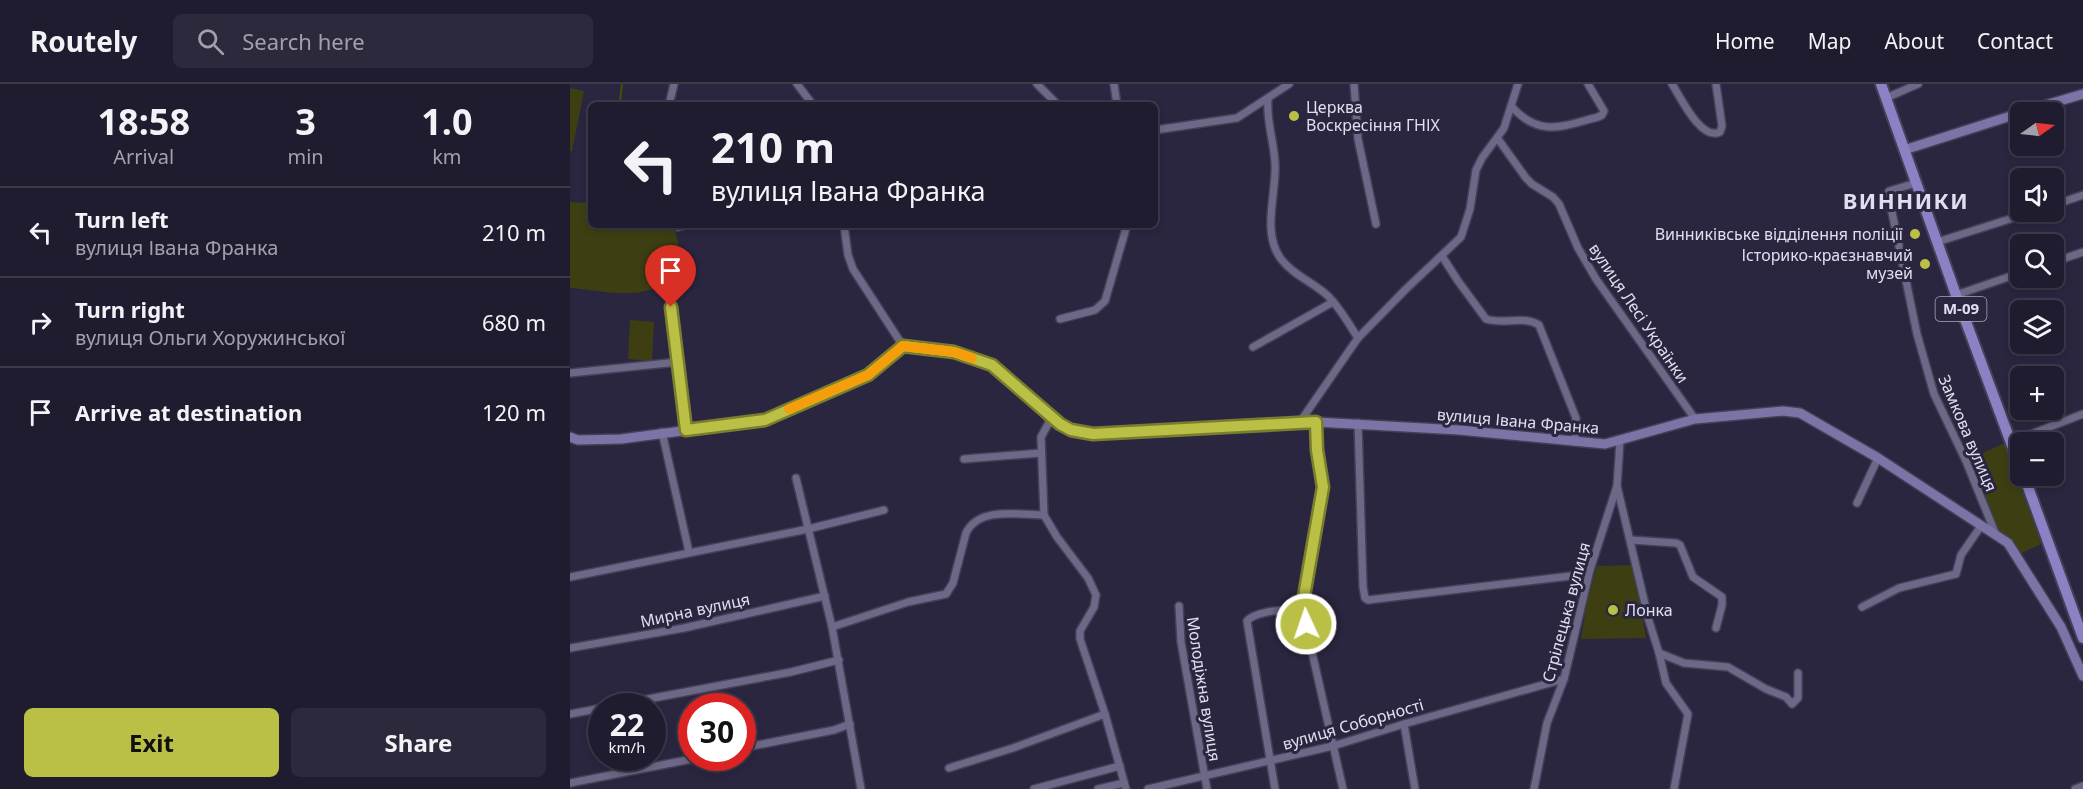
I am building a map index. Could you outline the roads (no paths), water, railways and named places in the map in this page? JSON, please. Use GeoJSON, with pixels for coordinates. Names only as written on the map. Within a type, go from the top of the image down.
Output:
{"type":"FeatureCollection","features":[{"type":"Feature","properties":{"kind":"main road","name":"М-09"},"geometry":{"type":"LineString","coordinates":[[1881,84],[2010,439]]}},
{"type":"Feature","properties":{"kind":"main road"},"geometry":{"type":"LineString","coordinates":[[2028,486],[2080,620],[2083,638]]}},
{"type":"Feature","properties":{"kind":"street"},"geometry":{"type":"LineString","coordinates":[[670,102],[674,84]]}},
{"type":"Feature","properties":{"kind":"street"},"geometry":{"type":"LineString","coordinates":[[797,84],[811,102]]}},
{"type":"Feature","properties":{"kind":"street"},"geometry":{"type":"LineString","coordinates":[[1037,84],[1055,102]]}},
{"type":"Feature","properties":{"kind":"street"},"geometry":{"type":"LineString","coordinates":[[1114,84],[1117,102]]}},
{"type":"Feature","properties":{"kind":"street"},"geometry":{"type":"LineString","coordinates":[[1158,130],[1237,118],[1289,84]]}},
{"type":"Feature","properties":{"kind":"street"},"geometry":{"type":"LineString","coordinates":[[1354,84],[1358,140],[1376,224]]}},
{"type":"Feature","properties":{"kind":"street"},"geometry":{"type":"LineString","coordinates":[[1300,422],[1358,338],[1461,237],[1470,209],[1476,170],[1504,128],[1518,84]]}},
{"type":"Feature","properties":{"kind":"street"},"geometry":{"type":"LineString","coordinates":[[1512,107],[1532,124],[1545,128],[1598,117],[1604,111],[1588,84]]}},
{"type":"Feature","properties":{"kind":"street"},"geometry":{"type":"LineString","coordinates":[[1672,84],[1700,126],[1707,133],[1713,134],[1720,132],[1722,126],[1716,84]]}},
{"type":"Feature","properties":{"kind":"street"},"geometry":{"type":"LineString","coordinates":[[1886,98],[1918,84]]}},
{"type":"Feature","properties":{"kind":"street"},"geometry":{"type":"LineString","coordinates":[[2057,102],[2083,94]]}},
{"type":"Feature","properties":{"kind":"street"},"geometry":{"type":"LineString","coordinates":[[1268,99],[1268,121],[1275,164],[1272,216],[1276,250],[1292,272],[1333,302],[1358,338]]}},
{"type":"Feature","properties":{"kind":"street"},"geometry":{"type":"LineString","coordinates":[[1904,150],[2010,116]]}},
{"type":"Feature","properties":{"kind":"street","name":"вулиця Лесі Українки"},"geometry":{"type":"LineString","coordinates":[[1498,139],[1526,178],[1559,204],[1578,248],[1596,279],[1695,419]]}},
{"type":"Feature","properties":{"kind":"street","name":"Замкова вулиця"},"geometry":{"type":"LineString","coordinates":[[1916,183],[1888,193],[1917,334],[1934,394],[1966,461],[1996,535]]}},
{"type":"Feature","properties":{"kind":"street"},"geometry":{"type":"LineString","coordinates":[[2064,202],[2083,195]]}},
{"type":"Feature","properties":{"kind":"street"},"geometry":{"type":"LineString","coordinates":[[1937,242],[2010,219]]}},
{"type":"Feature","properties":{"kind":"street"},"geometry":{"type":"LineString","coordinates":[[570,437],[578,440],[621,439],[765,420],[868,375],[903,346],[853,269],[848,255],[844,228]]}},
{"type":"Feature","properties":{"kind":"street"},"geometry":{"type":"LineString","coordinates":[[1060,319],[1095,310],[1105,301],[1126,228]]}},
{"type":"Feature","properties":{"kind":"street"},"geometry":{"type":"LineString","coordinates":[[2064,259],[2083,252]]}},
{"type":"Feature","properties":{"kind":"street"},"geometry":{"type":"LineString","coordinates":[[1442,256],[1486,319],[1493,322],[1528,321],[1539,325],[1576,418],[1575,442]]}},
{"type":"Feature","properties":{"kind":"street"},"geometry":{"type":"LineString","coordinates":[[1956,295],[2010,276]]}},
{"type":"Feature","properties":{"kind":"street"},"geometry":{"type":"LineString","coordinates":[[1253,347],[1333,302]]}},
{"type":"Feature","properties":{"kind":"street"},"geometry":{"type":"LineString","coordinates":[[671,307],[686,430]]}},
{"type":"Feature","properties":{"kind":"street","name":"вулиця Івана Франка"},"geometry":{"type":"LineString","coordinates":[[903,346],[954,352],[992,365],[1052,417],[1071,430],[1093,434],[1316,422],[1529,436],[1605,444],[1695,419],[1783,411],[1800,413],[1878,458],[2008,543],[2061,627],[2083,676]]}},
{"type":"Feature","properties":{"kind":"street"},"geometry":{"type":"LineString","coordinates":[[570,373],[678,362]]}},
{"type":"Feature","properties":{"kind":"street"},"geometry":{"type":"LineString","coordinates":[[2037,432],[2083,414]]}},
{"type":"Feature","properties":{"kind":"street"},"geometry":{"type":"LineString","coordinates":[[1052,417],[1041,437],[1044,515],[1088,578],[1096,595],[1094,607],[1080,631],[1080,639],[1105,714],[1125,786],[1098,789]]}},
{"type":"Feature","properties":{"kind":"street"},"geometry":{"type":"LineString","coordinates":[[1316,422],[1317,450],[1323,487],[1302,608],[1343,789]]}},
{"type":"Feature","properties":{"kind":"street"},"geometry":{"type":"LineString","coordinates":[[1358,423],[1363,587],[1364,596],[1368,600],[1579,575],[1590,570]]}},
{"type":"Feature","properties":{"kind":"street"},"geometry":{"type":"LineString","coordinates":[[662,432],[689,552]]}},
{"type":"Feature","properties":{"kind":"street","name":"Стрілецька вулиця"},"geometry":{"type":"LineString","coordinates":[[1534,789],[1547,723],[1564,679],[1590,570],[1617,486],[1620,441]]}},
{"type":"Feature","properties":{"kind":"street"},"geometry":{"type":"LineString","coordinates":[[964,459],[1041,453]]}},
{"type":"Feature","properties":{"kind":"street"},"geometry":{"type":"LineString","coordinates":[[1857,503],[1878,458]]}},
{"type":"Feature","properties":{"kind":"street"},"geometry":{"type":"LineString","coordinates":[[796,478],[839,660],[861,789]]}},
{"type":"Feature","properties":{"kind":"street"},"geometry":{"type":"LineString","coordinates":[[1617,486],[1666,683],[1688,714],[1674,789]]}},
{"type":"Feature","properties":{"kind":"street"},"geometry":{"type":"LineString","coordinates":[[570,577],[808,529],[884,510]]}},
{"type":"Feature","properties":{"kind":"street"},"geometry":{"type":"LineString","coordinates":[[832,627],[908,602],[946,594],[953,583],[966,533],[980,517],[1044,515]]}},
{"type":"Feature","properties":{"kind":"street"},"geometry":{"type":"LineString","coordinates":[[1862,607],[1899,588],[1956,574],[1961,555],[1981,526]]}},
{"type":"Feature","properties":{"kind":"street"},"geometry":{"type":"LineString","coordinates":[[1631,540],[1680,545],[1693,577],[1722,597],[1716,627]]}},
{"type":"Feature","properties":{"kind":"street","name":"Мирна вулиця"},"geometry":{"type":"LineString","coordinates":[[570,648],[684,628],[825,596]]}},
{"type":"Feature","properties":{"kind":"street","name":"Молодіжна вулиця"},"geometry":{"type":"LineString","coordinates":[[1179,606],[1181,642],[1207,789]]}},
{"type":"Feature","properties":{"kind":"street"},"geometry":{"type":"LineString","coordinates":[[1275,789],[1247,621],[1252,616],[1302,608]]}},
{"type":"Feature","properties":{"kind":"street"},"geometry":{"type":"LineString","coordinates":[[1659,653],[1684,663],[1728,667],[1766,689],[1786,697],[1792,704],[1798,698],[1798,673]]}},
{"type":"Feature","properties":{"kind":"street"},"geometry":{"type":"LineString","coordinates":[[666,696],[791,672],[839,660]]}},
{"type":"Feature","properties":{"kind":"street","name":"вулиця Соборності"},"geometry":{"type":"LineString","coordinates":[[1148,789],[1333,746],[1404,723],[1564,679]]}},
{"type":"Feature","properties":{"kind":"street"},"geometry":{"type":"LineString","coordinates":[[570,714],[588,711]]}},
{"type":"Feature","properties":{"kind":"street"},"geometry":{"type":"LineString","coordinates":[[949,768],[1105,714]]}},
{"type":"Feature","properties":{"kind":"street"},"geometry":{"type":"LineString","coordinates":[[1404,723],[1415,789]]}},
{"type":"Feature","properties":{"kind":"street"},"geometry":{"type":"LineString","coordinates":[[756,745],[834,730],[850,724]]}},
{"type":"Feature","properties":{"kind":"street"},"geometry":{"type":"LineString","coordinates":[[570,783],[678,762]]}},
{"type":"Feature","properties":{"kind":"street"},"geometry":{"type":"LineString","coordinates":[[1034,789],[1120,766]]}},
{"type":"Feature","properties":{"kind":"street"},"geometry":{"type":"LineString","coordinates":[[2075,789],[2083,786]]}},
{"type":"Feature","properties":{"kind":"waterway"},"geometry":{"type":"LineString","coordinates":[[620,102],[622,84]]}},
{"type":"Feature","properties":{"kind":"place","name":"Церква Воскресіння ГНІХ"},"geometry":{"type":"Point","coordinates":[1294,116]}},
{"type":"Feature","properties":{"kind":"place","name":"Винниківське відділення поліції"},"geometry":{"type":"Point","coordinates":[1915,234]}},
{"type":"Feature","properties":{"kind":"place","name":"Історико-краєзнавчий музей"},"geometry":{"type":"Point","coordinates":[1925,264]}},
{"type":"Feature","properties":{"kind":"place","name":"Лонка"},"geometry":{"type":"Point","coordinates":[1613,610]}},
{"type":"Feature","properties":{"kind":"district","name":"ВИННИКИ"},"geometry":{"type":"Point","coordinates":[1906,201]}}]}
